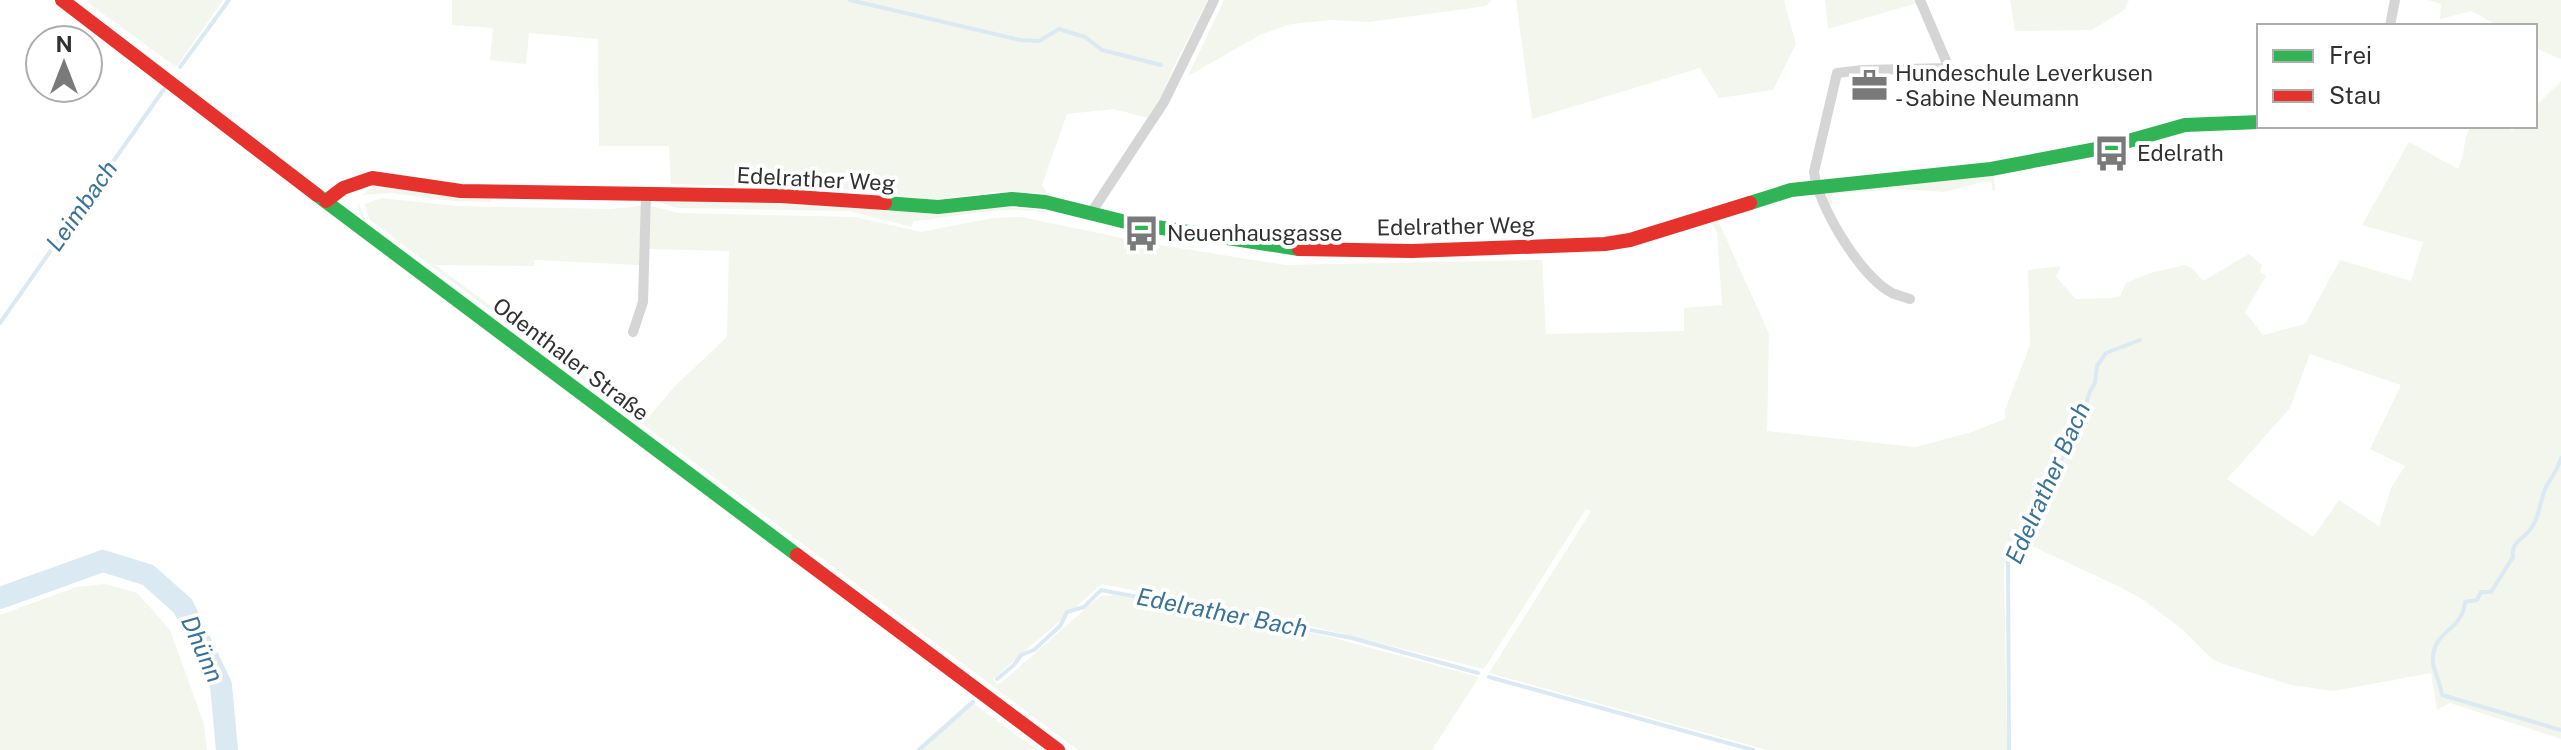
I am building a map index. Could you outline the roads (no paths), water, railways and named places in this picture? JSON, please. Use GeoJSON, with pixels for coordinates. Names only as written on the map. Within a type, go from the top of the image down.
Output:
{"type":"FeatureCollection","features":[{"type":"Feature","properties":{"kind":"street","name":"Odenthaler Straße"},"geometry":{"type":"LineString","coordinates":[[62,0],[1058,750]]}},
{"type":"Feature","properties":{"kind":"street"},"geometry":{"type":"LineString","coordinates":[[1091,213],[1164,102],[1214,0]]}},
{"type":"Feature","properties":{"kind":"street"},"geometry":{"type":"LineString","coordinates":[[1910,299],[1890,292],[1846,247],[1816,186],[1814,172],[1837,73],[1949,68],[1920,0]]}},
{"type":"Feature","properties":{"kind":"street"},"geometry":{"type":"LineString","coordinates":[[2390,24],[2395,0]]}},
{"type":"Feature","properties":{"kind":"street","name":"Edelrather Weg"},"geometry":{"type":"LineString","coordinates":[[326,201],[343,188],[372,178],[461,191],[838,198],[907,206],[938,207],[1012,199],[1045,202],[1130,223],[1286,249],[1412,251],[1605,244],[1630,240],[1791,190],[1991,169],[2107,147],[2185,125],[2257,122]]}},
{"type":"Feature","properties":{"kind":"street"},"geometry":{"type":"LineString","coordinates":[[633,332],[643,302],[646,195]]}},
{"type":"Feature","properties":{"kind":"waterway","name":"Leimbach"},"geometry":{"type":"LineString","coordinates":[[180,67],[229,0]]}},
{"type":"Feature","properties":{"kind":"waterway"},"geometry":{"type":"LineString","coordinates":[[850,0],[1020,40],[1039,41],[1059,29],[1085,37],[1102,50],[1161,65]]}},
{"type":"Feature","properties":{"kind":"waterway","name":"Leimbach"},"geometry":{"type":"LineString","coordinates":[[0,323],[164,89]]}},
{"type":"Feature","properties":{"kind":"waterway","name":"Edelrather Bach"},"geometry":{"type":"LineString","coordinates":[[2009,750],[2008,562],[2020,540],[2029,531],[2029,516],[2047,490],[2082,417],[2095,383],[2097,366],[2106,353],[2140,340]]}},
{"type":"Feature","properties":{"kind":"waterway"},"geometry":{"type":"LineString","coordinates":[[2561,458],[2532,527],[2514,547],[2513,557],[2491,592],[2481,592],[2477,600],[2465,602],[2458,620],[2437,643],[2433,663],[2442,695],[2561,730]]}},
{"type":"Feature","properties":{"kind":"waterway","name":"Dhünn"},"geometry":{"type":"LineString","coordinates":[[0,598],[103,561],[148,575],[183,606],[221,685],[227,750]]}},
{"type":"Feature","properties":{"kind":"waterway","name":"Edelrather Bach"},"geometry":{"type":"LineString","coordinates":[[997,679],[1021,655],[1034,650],[1060,626],[1067,612],[1084,607],[1101,590],[1352,638],[1478,673]]}},
{"type":"Feature","properties":{"kind":"waterway","name":"Edelrather Bach"},"geometry":{"type":"LineString","coordinates":[[1489,677],[1753,750]]}},
{"type":"Feature","properties":{"kind":"waterway","name":"Edelrather Bach"},"geometry":{"type":"LineString","coordinates":[[919,750],[973,702]]}},
{"type":"Feature","properties":{"kind":"place","name":"Hundeschule Leverkusen - Sabine Neumann"},"geometry":{"type":"Point","coordinates":[1869,86]}},
{"type":"Feature","properties":{"kind":"place","name":"Edelrath"},"geometry":{"type":"Point","coordinates":[2111,153]}},
{"type":"Feature","properties":{"kind":"place","name":"Neuenhausgasse"},"geometry":{"type":"Point","coordinates":[1141,233]}}]}
